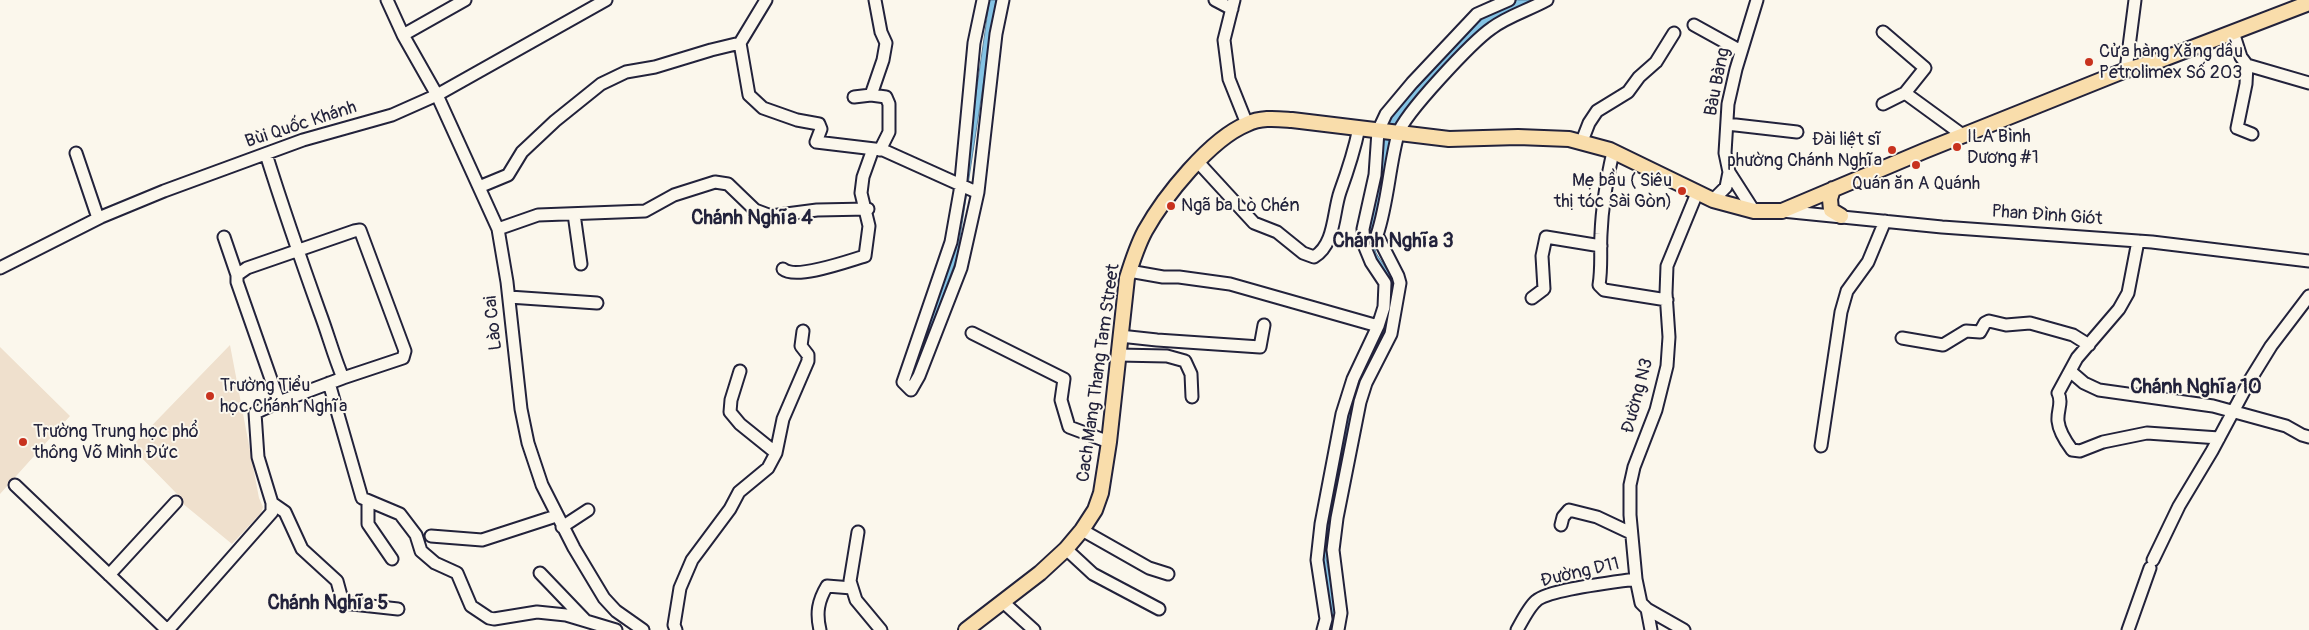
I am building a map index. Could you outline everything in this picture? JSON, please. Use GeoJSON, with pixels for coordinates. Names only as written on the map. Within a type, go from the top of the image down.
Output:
{"type":"FeatureCollection","features":[{"type":"Feature","properties":{"kind":"main road"},"geometry":{"type":"LineString","coordinates":[[1398,133],[1450,139],[1556,137],[1582,142],[1613,152],[1713,200],[1754,211],[1782,211],[2126,70],[2158,61],[2309,3]]}},
{"type":"Feature","properties":{"kind":"main road","name":"Cach Mang Thang Tam Street"},"geometry":{"type":"LineString","coordinates":[[966,630],[1003,602],[1066,549],[1082,530],[1102,493],[1129,271],[1145,231],[1173,190],[1198,162],[1225,138],[1247,124],[1268,119],[1398,133]]}},
{"type":"Feature","properties":{"kind":"main road"},"geometry":{"type":"LineString","coordinates":[[1833,189],[1830,199],[1831,210],[1841,216]]}},
{"type":"Feature","properties":{"kind":"street","name":"Lào Cai"},"geometry":{"type":"LineString","coordinates":[[387,0],[403,36],[437,95],[480,187],[502,241],[521,409],[534,464],[556,516],[604,598],[616,611],[643,630]]}},
{"type":"Feature","properties":{"kind":"street"},"geometry":{"type":"LineString","coordinates":[[403,36],[465,0]]}},
{"type":"Feature","properties":{"kind":"street","name":"Bùi Quốc Khánh"},"geometry":{"type":"LineString","coordinates":[[0,268],[98,218],[164,191],[303,140],[392,115],[437,95],[606,0]]}},
{"type":"Feature","properties":{"kind":"street"},"geometry":{"type":"LineString","coordinates":[[766,0],[740,44],[744,78],[749,95],[755,102],[779,114],[819,124],[820,129],[816,142],[876,149],[974,191]]}},
{"type":"Feature","properties":{"kind":"street"},"geometry":{"type":"LineString","coordinates":[[871,95],[883,60],[886,43],[881,32],[875,0]]}},
{"type":"Feature","properties":{"kind":"street"},"geometry":{"type":"LineString","coordinates":[[983,0],[974,44],[961,184],[951,242],[903,382],[911,390],[919,376],[961,268],[978,192],[995,43],[1003,0]]}},
{"type":"Feature","properties":{"kind":"street"},"geometry":{"type":"LineString","coordinates":[[1214,0],[1233,4],[1224,40],[1229,79],[1247,124]]}},
{"type":"Feature","properties":{"kind":"street"},"geometry":{"type":"LineString","coordinates":[[1323,630],[1326,619],[1317,560],[1321,524],[1342,414],[1353,379],[1378,326],[1384,307],[1385,283],[1371,262],[1364,245],[1363,230],[1375,175],[1380,131],[1386,114],[1392,106],[1478,14],[1508,0]]}},
{"type":"Feature","properties":{"kind":"street"},"geometry":{"type":"LineString","coordinates":[[1520,0],[1526,11]]}},
{"type":"Feature","properties":{"kind":"street"},"geometry":{"type":"LineString","coordinates":[[1338,630],[1341,613],[1333,550],[1360,402],[1366,384],[1391,334],[1400,286],[1398,276],[1377,235],[1386,202],[1398,133],[1404,120],[1466,52],[1492,28],[1546,0]]}},
{"type":"Feature","properties":{"kind":"street","name":"Bàu Bàng"},"geometry":{"type":"LineString","coordinates":[[1729,172],[1725,154],[1728,104],[1741,51],[1757,0]]}},
{"type":"Feature","properties":{"kind":"street"},"geometry":{"type":"LineString","coordinates":[[2126,70],[2135,0]]}},
{"type":"Feature","properties":{"kind":"street"},"geometry":{"type":"LineString","coordinates":[[1694,24],[1741,51]]}},
{"type":"Feature","properties":{"kind":"street"},"geometry":{"type":"LineString","coordinates":[[1883,32],[1925,68],[1905,93],[1883,104]]}},
{"type":"Feature","properties":{"kind":"street"},"geometry":{"type":"LineString","coordinates":[[2233,32],[2241,56],[2247,65],[2246,84],[2237,128],[2252,134]]}},
{"type":"Feature","properties":{"kind":"street"},"geometry":{"type":"LineString","coordinates":[[1582,142],[1589,123],[1597,111],[1628,92],[1639,77],[1656,62],[1674,33]]}},
{"type":"Feature","properties":{"kind":"street"},"geometry":{"type":"LineString","coordinates":[[480,187],[508,175],[522,152],[555,121],[601,84],[626,72],[655,67],[712,50],[740,44]]}},
{"type":"Feature","properties":{"kind":"street"},"geometry":{"type":"LineString","coordinates":[[2247,65],[2309,83]]}},
{"type":"Feature","properties":{"kind":"street"},"geometry":{"type":"LineString","coordinates":[[1905,93],[1964,136]]}},
{"type":"Feature","properties":{"kind":"street"},"geometry":{"type":"LineString","coordinates":[[782,269],[790,273],[820,269],[865,256],[869,235],[866,209],[861,193],[863,177],[876,149],[889,132],[889,104],[886,97],[871,95],[854,97]]}},
{"type":"Feature","properties":{"kind":"street"},"geometry":{"type":"LineString","coordinates":[[1727,124],[1798,132]]}},
{"type":"Feature","properties":{"kind":"street"},"geometry":{"type":"LineString","coordinates":[[1198,162],[1216,179],[1254,223],[1277,232],[1303,253],[1314,256],[1319,254],[1329,236],[1340,192],[1352,163],[1359,128]]}},
{"type":"Feature","properties":{"kind":"street"},"geometry":{"type":"LineString","coordinates":[[1613,152],[1606,181],[1601,246],[1602,268],[1599,285],[1601,288],[1667,300]]}},
{"type":"Feature","properties":{"kind":"street"},"geometry":{"type":"LineString","coordinates":[[76,153],[98,218]]}},
{"type":"Feature","properties":{"kind":"street"},"geometry":{"type":"LineString","coordinates":[[266,154],[343,378]]}},
{"type":"Feature","properties":{"kind":"street"},"geometry":{"type":"LineString","coordinates":[[1713,200],[1726,187],[1729,172]]}},
{"type":"Feature","properties":{"kind":"street"},"geometry":{"type":"LineString","coordinates":[[1729,172],[1754,211]]}},
{"type":"Feature","properties":{"kind":"street"},"geometry":{"type":"LineString","coordinates":[[498,229],[538,215],[645,211],[674,195],[715,182],[728,184],[755,210],[771,216],[817,210],[866,209]]}},
{"type":"Feature","properties":{"kind":"street","name":"Đường N3"},"geometry":{"type":"LineString","coordinates":[[1651,630],[1647,609],[1641,603],[1636,579],[1631,533],[1630,485],[1634,467],[1656,410],[1666,366],[1669,337],[1668,266],[1697,193]]}},
{"type":"Feature","properties":{"kind":"street","name":"Phan Đình Giót"},"geometry":{"type":"LineString","coordinates":[[1782,211],[1942,227],[2138,241],[2309,261]]}},
{"type":"Feature","properties":{"kind":"street"},"geometry":{"type":"LineString","coordinates":[[574,214],[581,264]]}},
{"type":"Feature","properties":{"kind":"street"},"geometry":{"type":"LineString","coordinates":[[1821,446],[1841,312],[1847,291],[1868,262],[1885,221]]}},
{"type":"Feature","properties":{"kind":"street"},"geometry":{"type":"LineString","coordinates":[[15,485],[167,630],[272,512],[272,504],[258,457],[255,413],[329,383],[403,358],[405,352],[360,230],[247,268],[237,275]]}},
{"type":"Feature","properties":{"kind":"street"},"geometry":{"type":"LineString","coordinates":[[224,236],[237,275],[237,282],[279,402]]}},
{"type":"Feature","properties":{"kind":"street"},"geometry":{"type":"LineString","coordinates":[[1532,298],[1544,289],[1542,256],[1547,236],[1601,246]]}},
{"type":"Feature","properties":{"kind":"street"},"geometry":{"type":"LineString","coordinates":[[2138,241],[2128,293],[2119,309],[2070,371],[2058,393],[2061,398],[2058,420],[2062,433],[2072,450],[2080,451],[2103,442],[2147,433],[2219,438]]}},
{"type":"Feature","properties":{"kind":"street"},"geometry":{"type":"LineString","coordinates":[[1129,271],[1163,278],[1178,277],[1230,284],[1378,326]]}},
{"type":"Feature","properties":{"kind":"street"},"geometry":{"type":"LineString","coordinates":[[1385,283],[1400,286]]}},
{"type":"Feature","properties":{"kind":"street"},"geometry":{"type":"LineString","coordinates":[[2128,630],[2152,564],[2179,506],[2271,346],[2309,296]]}},
{"type":"Feature","properties":{"kind":"street"},"geometry":{"type":"LineString","coordinates":[[509,297],[597,303]]}},
{"type":"Feature","properties":{"kind":"street"},"geometry":{"type":"LineString","coordinates":[[1902,338],[1943,345],[1966,331],[1980,332],[1985,323],[1989,321],[2006,325],[2030,323],[2073,335],[2089,345]]}},
{"type":"Feature","properties":{"kind":"street"},"geometry":{"type":"LineString","coordinates":[[1120,336],[1260,347],[1264,325]]}},
{"type":"Feature","properties":{"kind":"street"},"geometry":{"type":"LineString","coordinates":[[676,630],[674,625],[680,588],[692,560],[730,509],[739,492],[768,468],[776,453],[783,419],[808,361],[808,355],[801,346],[802,331]]}},
{"type":"Feature","properties":{"kind":"street"},"geometry":{"type":"LineString","coordinates":[[972,334],[1064,379],[1061,400],[1069,427],[1109,442]]}},
{"type":"Feature","properties":{"kind":"street"},"geometry":{"type":"LineString","coordinates":[[1118,355],[1167,356],[1185,361],[1191,374],[1192,397]]}},
{"type":"Feature","properties":{"kind":"street"},"geometry":{"type":"LineString","coordinates":[[740,371],[731,400],[730,412],[740,424],[776,453]]}},
{"type":"Feature","properties":{"kind":"street"},"geometry":{"type":"LineString","coordinates":[[2070,371],[2084,383],[2099,390],[2213,406],[2286,426],[2309,437]]}},
{"type":"Feature","properties":{"kind":"street"},"geometry":{"type":"LineString","coordinates":[[329,383],[362,498],[394,511],[405,519],[416,535],[421,551],[435,563],[457,573],[472,606],[489,618],[494,619],[537,612],[566,615],[616,630]]}},
{"type":"Feature","properties":{"kind":"street"},"geometry":{"type":"LineString","coordinates":[[368,501],[368,524],[392,559]]}},
{"type":"Feature","properties":{"kind":"street"},"geometry":{"type":"LineString","coordinates":[[109,575],[176,502]]}},
{"type":"Feature","properties":{"kind":"street"},"geometry":{"type":"LineString","coordinates":[[272,504],[285,512],[302,549],[337,581],[343,603],[398,609]]}},
{"type":"Feature","properties":{"kind":"street"},"geometry":{"type":"LineString","coordinates":[[562,527],[588,510]]}},
{"type":"Feature","properties":{"kind":"street"},"geometry":{"type":"LineString","coordinates":[[1561,525],[1563,517],[1569,510],[1597,517],[1631,533]]}},
{"type":"Feature","properties":{"kind":"street"},"geometry":{"type":"LineString","coordinates":[[431,536],[482,540],[556,516]]}},
{"type":"Feature","properties":{"kind":"street"},"geometry":{"type":"LineString","coordinates":[[1082,530],[1149,568],[1168,574]]}},
{"type":"Feature","properties":{"kind":"street"},"geometry":{"type":"LineString","coordinates":[[858,532],[850,581],[856,600],[882,630]]}},
{"type":"Feature","properties":{"kind":"street"},"geometry":{"type":"LineString","coordinates":[[1066,549],[1094,574],[1158,608]]}},
{"type":"Feature","properties":{"kind":"street"},"geometry":{"type":"LineString","coordinates":[[540,573],[585,620]]}},
{"type":"Feature","properties":{"kind":"street"},"geometry":{"type":"LineString","coordinates":[[1319,580],[1337,576]]}},
{"type":"Feature","properties":{"kind":"street","name":"Đường D11"},"geometry":{"type":"LineString","coordinates":[[1517,630],[1536,601],[1544,596],[1592,585],[1636,579]]}},
{"type":"Feature","properties":{"kind":"street"},"geometry":{"type":"LineString","coordinates":[[820,630],[816,615],[819,598],[827,586],[852,588]]}},
{"type":"Feature","properties":{"kind":"street"},"geometry":{"type":"LineString","coordinates":[[1003,602],[1034,630]]}},
{"type":"Feature","properties":{"kind":"street"},"geometry":{"type":"LineString","coordinates":[[1647,609],[1684,630]]}},
{"type":"Feature","properties":{"kind":"shaded area","name":"Trường Tiểu học Chánh Nghĩa"},"geometry":{"type":"Polygon","coordinates":[[[230,345],[259,498],[263,507],[261,513],[232,544],[182,503],[180,497],[131,447],[230,345]]]}},
{"type":"Feature","properties":{"kind":"shaded area","name":"Trường Trung học phổ thông Võ Mình Đức"},"geometry":{"type":"Polygon","coordinates":[[[0,347],[70,416],[0,494],[0,347]]]}},
{"type":"Feature","properties":{"kind":"water"},"geometry":{"type":"Polygon","coordinates":[[[990,0],[996,0],[957,257],[910,385],[908,382],[936,302],[969,142],[990,0]]]}},
{"type":"Feature","properties":{"kind":"water"},"geometry":{"type":"Polygon","coordinates":[[[1518,0],[1542,0],[1482,32],[1399,124],[1373,242],[1376,253],[1394,281],[1396,295],[1385,341],[1355,397],[1326,558],[1335,608],[1333,630],[1326,630],[1319,558],[1341,425],[1388,295],[1366,242],[1378,184],[1381,150],[1387,122],[1472,24],[1518,0]]]}},
{"type":"Feature","properties":{"kind":"place","name":"Cửa hàng Xăng dầu Petrolimex Số 203"},"geometry":{"type":"Point","coordinates":[2089,62]}},
{"type":"Feature","properties":{"kind":"place","name":"ILA Bình Dương #1"},"geometry":{"type":"Point","coordinates":[1957,147]}},
{"type":"Feature","properties":{"kind":"place","name":"Đài liệt sĩ phường Chánh Nghĩa"},"geometry":{"type":"Point","coordinates":[1892,150]}},
{"type":"Feature","properties":{"kind":"place","name":"Quán ăn A Quánh"},"geometry":{"type":"Point","coordinates":[1916,165]}},
{"type":"Feature","properties":{"kind":"place","name":"Mẹ bầu ( Siêu thị tóc Sài Gòn)"},"geometry":{"type":"Point","coordinates":[1682,191]}},
{"type":"Feature","properties":{"kind":"place","name":"Ngã ba Lò Chén"},"geometry":{"type":"Point","coordinates":[1171,206]}},
{"type":"Feature","properties":{"kind":"place","name":"Trường Tiểu học Chánh Nghĩa"},"geometry":{"type":"Point","coordinates":[210,396]}},
{"type":"Feature","properties":{"kind":"place","name":"Trường Trung học phổ thông Võ Mình Đức"},"geometry":{"type":"Point","coordinates":[23,442]}},
{"type":"Feature","properties":{"kind":"district","name":"Chánh Nghĩa 4"},"geometry":{"type":"Point","coordinates":[752,219]}},
{"type":"Feature","properties":{"kind":"district","name":"Chánh Nghĩa 3"},"geometry":{"type":"Point","coordinates":[1393,242]}},
{"type":"Feature","properties":{"kind":"district","name":"Chánh Nghĩa 10"},"geometry":{"type":"Point","coordinates":[2196,388]}},
{"type":"Feature","properties":{"kind":"district","name":"Chánh Nghĩa 5"},"geometry":{"type":"Point","coordinates":[328,604]}}]}
